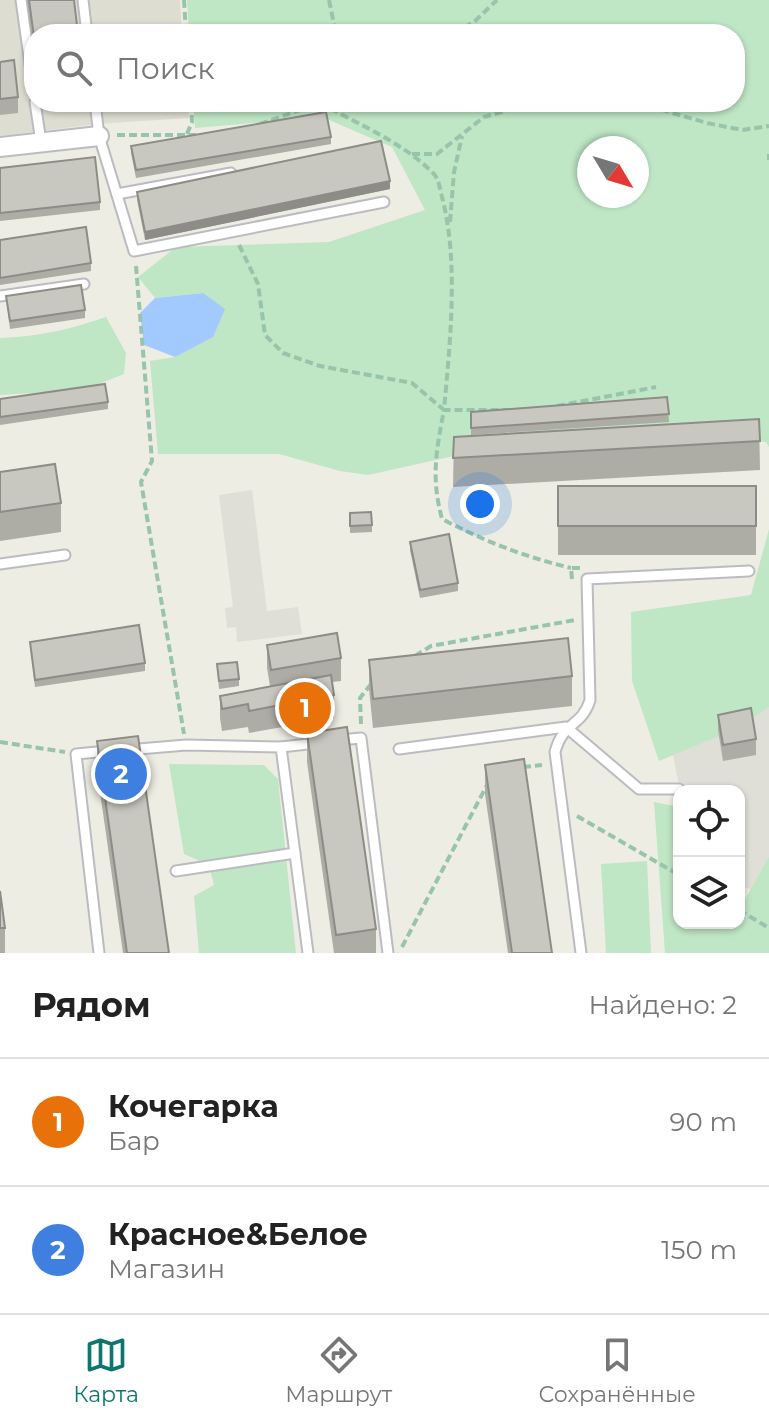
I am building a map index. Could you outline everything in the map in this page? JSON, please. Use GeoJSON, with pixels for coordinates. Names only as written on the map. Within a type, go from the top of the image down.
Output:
{"type":"FeatureCollection","features":[{"type":"Feature","properties":{"kind":"street"},"geometry":{"type":"LineString","coordinates":[[0,147],[99,136]]}},
{"type":"Feature","properties":{"kind":"lane"},"geometry":{"type":"LineString","coordinates":[[21,0],[24,24]]}},
{"type":"Feature","properties":{"kind":"lane"},"geometry":{"type":"LineString","coordinates":[[83,0],[86,24]]}},
{"type":"Feature","properties":{"kind":"lane"},"geometry":{"type":"LineString","coordinates":[[36,112],[41,142]]}},
{"type":"Feature","properties":{"kind":"lane"},"geometry":{"type":"LineString","coordinates":[[96,112],[99,136],[134,251],[384,202]]}},
{"type":"Feature","properties":{"kind":"lane"},"geometry":{"type":"LineString","coordinates":[[117,194],[237,171]]}},
{"type":"Feature","properties":{"kind":"lane"},"geometry":{"type":"LineString","coordinates":[[0,296],[84,284]]}},
{"type":"Feature","properties":{"kind":"lane"},"geometry":{"type":"LineString","coordinates":[[0,564],[65,555]]}},
{"type":"Feature","properties":{"kind":"lane"},"geometry":{"type":"LineString","coordinates":[[581,953],[555,752],[566,727],[586,712],[590,700],[587,579],[749,571]]}},
{"type":"Feature","properties":{"kind":"lane"},"geometry":{"type":"LineString","coordinates":[[399,749],[566,727],[639,789],[673,789]]}},
{"type":"Feature","properties":{"kind":"lane"},"geometry":{"type":"LineString","coordinates":[[99,953],[76,754],[186,745],[281,747],[361,738],[388,953]]}},
{"type":"Feature","properties":{"kind":"lane"},"geometry":{"type":"LineString","coordinates":[[281,747],[308,953]]}},
{"type":"Feature","properties":{"kind":"lane"},"geometry":{"type":"LineString","coordinates":[[176,871],[295,853]]}},
{"type":"Feature","properties":{"kind":"path"},"geometry":{"type":"LineString","coordinates":[[184,0],[185,24]]}},
{"type":"Feature","properties":{"kind":"path"},"geometry":{"type":"LineString","coordinates":[[329,0],[334,24]]}},
{"type":"Feature","properties":{"kind":"path"},"geometry":{"type":"LineString","coordinates":[[470,24],[497,0]]}},
{"type":"Feature","properties":{"kind":"path"},"geometry":{"type":"LineString","coordinates":[[187,135],[192,122],[192,112]]}},
{"type":"Feature","properties":{"kind":"path"},"geometry":{"type":"LineString","coordinates":[[259,125],[295,112]]}},
{"type":"Feature","properties":{"kind":"path"},"geometry":{"type":"LineString","coordinates":[[339,112],[410,154],[437,177],[450,226]]}},
{"type":"Feature","properties":{"kind":"path"},"geometry":{"type":"LineString","coordinates":[[410,154],[437,154],[484,117],[502,112]]}},
{"type":"Feature","properties":{"kind":"path"},"geometry":{"type":"LineString","coordinates":[[669,112],[742,130],[769,126]]}},
{"type":"Feature","properties":{"kind":"path"},"geometry":{"type":"LineString","coordinates":[[463,134],[454,172],[450,226],[449,360],[434,465],[435,493],[442,519],[531,559],[571,568],[586,568]]}},
{"type":"Feature","properties":{"kind":"path"},"geometry":{"type":"LineString","coordinates":[[99,136],[199,135]]}},
{"type":"Feature","properties":{"kind":"path"},"geometry":{"type":"LineString","coordinates":[[232,232],[258,284],[265,335],[283,353],[320,366],[412,383],[444,410],[518,410]]}},
{"type":"Feature","properties":{"kind":"path"},"geometry":{"type":"LineString","coordinates":[[134,251],[152,461],[141,482],[186,745]]}},
{"type":"Feature","properties":{"kind":"path"},"geometry":{"type":"LineString","coordinates":[[546,408],[656,387]]}},
{"type":"Feature","properties":{"kind":"path"},"geometry":{"type":"LineString","coordinates":[[571,568],[572,581]]}},
{"type":"Feature","properties":{"kind":"path"},"geometry":{"type":"LineString","coordinates":[[574,607],[576,634]]}},
{"type":"Feature","properties":{"kind":"path"},"geometry":{"type":"LineString","coordinates":[[408,660],[431,646],[575,620]]}},
{"type":"Feature","properties":{"kind":"path"},"geometry":{"type":"LineString","coordinates":[[361,738],[360,698],[374,680]]}},
{"type":"Feature","properties":{"kind":"path"},"geometry":{"type":"LineString","coordinates":[[0,742],[76,754]]}},
{"type":"Feature","properties":{"kind":"path"},"geometry":{"type":"LineString","coordinates":[[520,768],[545,765]]}},
{"type":"Feature","properties":{"kind":"path"},"geometry":{"type":"LineString","coordinates":[[399,953],[487,785]]}},
{"type":"Feature","properties":{"kind":"path"},"geometry":{"type":"LineString","coordinates":[[561,808],[673,872]]}},
{"type":"Feature","properties":{"kind":"path"},"geometry":{"type":"LineString","coordinates":[[745,914],[769,928]]}},
{"type":"Feature","properties":{"kind":"shaded area"},"geometry":{"type":"Polygon","coordinates":[[[0,0],[180,0],[181,24],[24,24],[24,112],[189,112],[189,118],[97,124],[0,136],[0,0]]]}},
{"type":"Feature","properties":{"kind":"shaded area"},"geometry":{"type":"Polygon","coordinates":[[[252,490],[267,611],[298,607],[302,634],[237,642],[236,627],[227,628],[225,608],[233,607],[219,495],[252,490]]]}},
{"type":"Feature","properties":{"kind":"shaded area"},"geometry":{"type":"Polygon","coordinates":[[[769,633],[769,896],[745,887],[745,785],[679,785],[666,720],[769,633]]]}},
{"type":"Feature","properties":{"kind":"green space"},"geometry":{"type":"Polygon","coordinates":[[[187,0],[769,0],[769,447],[766,442],[739,438],[454,456],[368,475],[340,471],[279,454],[158,454],[150,361],[175,357],[203,293],[155,298],[138,277],[176,247],[329,242],[425,210],[392,147],[322,117],[195,128],[194,112],[745,112],[745,24],[188,24],[187,0]]]}},
{"type":"Feature","properties":{"kind":"green space"},"geometry":{"type":"Polygon","coordinates":[[[106,317],[126,353],[124,374],[83,390],[0,395],[0,338],[54,332],[106,317]]]}},
{"type":"Feature","properties":{"kind":"green space"},"geometry":{"type":"Polygon","coordinates":[[[769,529],[769,707],[733,730],[659,761],[632,681],[631,612],[751,595],[769,529]]]}},
{"type":"Feature","properties":{"kind":"green space"},"geometry":{"type":"Polygon","coordinates":[[[169,764],[264,765],[278,779],[296,953],[199,953],[194,896],[214,885],[209,865],[184,854],[169,764]]]}},
{"type":"Feature","properties":{"kind":"green space"},"geometry":{"type":"Polygon","coordinates":[[[654,802],[673,806],[673,929],[745,929],[745,899],[769,857],[769,953],[665,953],[654,802]]]}},
{"type":"Feature","properties":{"kind":"green space"},"geometry":{"type":"Polygon","coordinates":[[[647,861],[651,953],[606,953],[601,864],[647,861]]]}},
{"type":"Feature","properties":{"kind":"water"},"geometry":{"type":"Polygon","coordinates":[[[203,293],[225,309],[213,337],[175,357],[144,345],[140,313],[155,298],[203,293]]]}},
{"type":"Feature","properties":{"kind":"building"},"geometry":{"type":"Polygon","coordinates":[[[29,0],[74,0],[77,24],[32,24],[29,0]]]}},
{"type":"Feature","properties":{"kind":"building"},"geometry":{"type":"Polygon","coordinates":[[[14,60],[18,97],[0,99],[0,62],[14,60]]]}},
{"type":"Feature","properties":{"kind":"building"},"geometry":{"type":"Polygon","coordinates":[[[326,112],[331,137],[136,170],[131,146],[326,112]]]}},
{"type":"Feature","properties":{"kind":"building"},"geometry":{"type":"Polygon","coordinates":[[[381,141],[390,181],[145,232],[137,192],[381,141]]]}},
{"type":"Feature","properties":{"kind":"building"},"geometry":{"type":"Polygon","coordinates":[[[95,157],[100,202],[0,213],[0,168],[95,157]]]}},
{"type":"Feature","properties":{"kind":"building"},"geometry":{"type":"Polygon","coordinates":[[[86,227],[91,263],[0,278],[0,240],[86,227]]]}},
{"type":"Feature","properties":{"kind":"building"},"geometry":{"type":"Polygon","coordinates":[[[81,285],[85,310],[10,321],[6,296],[81,285]]]}},
{"type":"Feature","properties":{"kind":"building"},"geometry":{"type":"Polygon","coordinates":[[[105,384],[108,402],[0,417],[0,399],[105,384]]]}},
{"type":"Feature","properties":{"kind":"building"},"geometry":{"type":"Polygon","coordinates":[[[667,397],[669,414],[471,428],[471,412],[667,397]]]}},
{"type":"Feature","properties":{"kind":"building"},"geometry":{"type":"Polygon","coordinates":[[[759,419],[760,441],[453,458],[454,437],[759,419]]]}},
{"type":"Feature","properties":{"kind":"building"},"geometry":{"type":"Polygon","coordinates":[[[55,464],[61,503],[0,512],[0,472],[55,464]]]}},
{"type":"Feature","properties":{"kind":"building"},"geometry":{"type":"Polygon","coordinates":[[[558,486],[756,486],[756,526],[558,526],[558,486]]]}},
{"type":"Feature","properties":{"kind":"building"},"geometry":{"type":"Polygon","coordinates":[[[371,512],[372,525],[350,526],[350,513],[371,512]]]}},
{"type":"Feature","properties":{"kind":"building"},"geometry":{"type":"Polygon","coordinates":[[[449,534],[458,583],[420,590],[410,542],[449,534]]]}},
{"type":"Feature","properties":{"kind":"building"},"geometry":{"type":"Polygon","coordinates":[[[139,625],[145,663],[35,680],[30,642],[139,625]]]}},
{"type":"Feature","properties":{"kind":"building"},"geometry":{"type":"Polygon","coordinates":[[[337,633],[341,658],[271,670],[267,645],[337,633]]]}},
{"type":"Feature","properties":{"kind":"building"},"geometry":{"type":"Polygon","coordinates":[[[568,638],[572,676],[373,699],[369,660],[568,638]]]}},
{"type":"Feature","properties":{"kind":"building"},"geometry":{"type":"Polygon","coordinates":[[[237,662],[239,679],[219,681],[217,664],[237,662]]]}},
{"type":"Feature","properties":{"kind":"building"},"geometry":{"type":"Polygon","coordinates":[[[331,675],[334,695],[249,711],[248,704],[222,709],[220,696],[331,675]]]}},
{"type":"Feature","properties":{"kind":"building"},"geometry":{"type":"Polygon","coordinates":[[[751,708],[756,739],[723,745],[718,715],[751,708]]]}},
{"type":"Feature","properties":{"kind":"building"},"geometry":{"type":"Polygon","coordinates":[[[347,727],[376,929],[336,935],[307,733],[347,727]]]}},
{"type":"Feature","properties":{"kind":"building"},"geometry":{"type":"Polygon","coordinates":[[[138,736],[169,953],[127,953],[97,741],[138,736]]]}},
{"type":"Feature","properties":{"kind":"building"},"geometry":{"type":"Polygon","coordinates":[[[524,759],[552,953],[512,953],[485,765],[524,759]]]}},
{"type":"Feature","properties":{"kind":"building"},"geometry":{"type":"Polygon","coordinates":[[[0,891],[5,928],[0,928],[0,891]]]}},
{"type":"Feature","properties":{"kind":"place","name":"Кочегарка"},"geometry":{"type":"Point","coordinates":[305,708]}},
{"type":"Feature","properties":{"kind":"place","name":"Красное&Белое"},"geometry":{"type":"Point","coordinates":[121,774]}}]}
